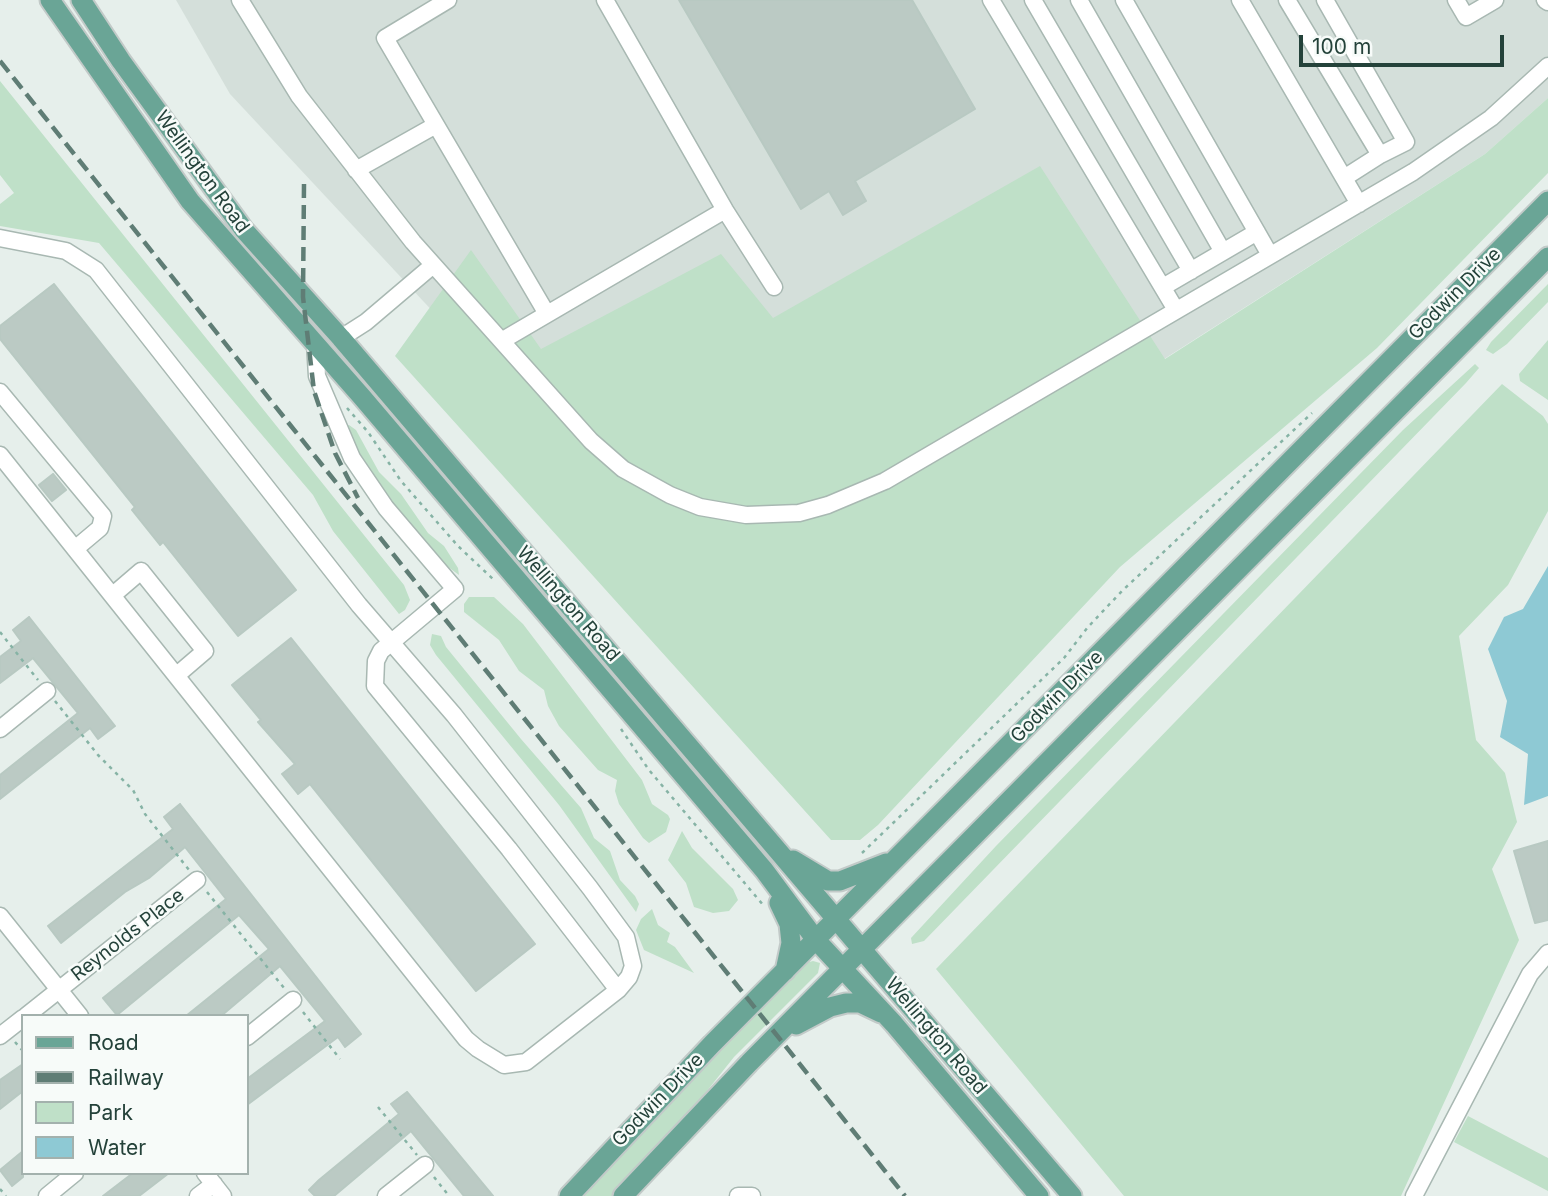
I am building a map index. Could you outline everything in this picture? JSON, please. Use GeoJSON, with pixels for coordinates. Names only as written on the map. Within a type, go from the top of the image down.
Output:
{"type":"FeatureCollection","features":[{"type":"Feature","properties":{"kind":"main road","name":"Wellington Road"},"geometry":{"type":"LineString","coordinates":[[50,0],[190,201],[316,343],[764,870],[816,940],[894,1024],[1039,1196]]}},
{"type":"Feature","properties":{"kind":"main road","name":"Wellington Road"},"geometry":{"type":"LineString","coordinates":[[81,0],[121,61],[244,230],[341,338],[1072,1196]]}},
{"type":"Feature","properties":{"kind":"main road","name":"Godwin Drive"},"geometry":{"type":"LineString","coordinates":[[569,1196],[785,971],[1548,201]]}},
{"type":"Feature","properties":{"kind":"main road","name":"Godwin Drive"},"geometry":{"type":"LineString","coordinates":[[623,1196],[843,969],[1548,257]]}},
{"type":"Feature","properties":{"kind":"main road"},"geometry":{"type":"LineString","coordinates":[[781,853],[828,881],[840,881],[900,856]]}},
{"type":"Feature","properties":{"kind":"main road"},"geometry":{"type":"LineString","coordinates":[[764,870],[789,924],[792,943],[785,971]]}},
{"type":"Feature","properties":{"kind":"main road"},"geometry":{"type":"LineString","coordinates":[[777,1036],[830,1007],[846,1003],[869,1006],[894,1024]]}},
{"type":"Feature","properties":{"kind":"street"},"geometry":{"type":"LineString","coordinates":[[240,0],[299,96],[356,170],[432,265],[503,340],[591,440],[623,469],[670,495],[700,507],[746,515],[773,516],[828,505],[885,481],[1457,145],[1548,66]]}},
{"type":"Feature","properties":{"kind":"street"},"geometry":{"type":"LineString","coordinates":[[449,0],[384,38],[547,314]]}},
{"type":"Feature","properties":{"kind":"street"},"geometry":{"type":"LineString","coordinates":[[605,0],[725,210],[775,287]]}},
{"type":"Feature","properties":{"kind":"street"},"geometry":{"type":"LineString","coordinates":[[991,0],[1176,310]]}},
{"type":"Feature","properties":{"kind":"street"},"geometry":{"type":"LineString","coordinates":[[1033,0],[1191,271]]}},
{"type":"Feature","properties":{"kind":"street"},"geometry":{"type":"LineString","coordinates":[[1079,0],[1223,253]]}},
{"type":"Feature","properties":{"kind":"street"},"geometry":{"type":"LineString","coordinates":[[1124,0],[1270,256]]}},
{"type":"Feature","properties":{"kind":"street"},"geometry":{"type":"LineString","coordinates":[[1240,0],[1359,204]]}},
{"type":"Feature","properties":{"kind":"street"},"geometry":{"type":"LineString","coordinates":[[1287,0],[1380,155]]}},
{"type":"Feature","properties":{"kind":"street"},"geometry":{"type":"LineString","coordinates":[[1325,0],[1406,142],[1344,178]]}},
{"type":"Feature","properties":{"kind":"street"},"geometry":{"type":"LineString","coordinates":[[1456,0],[1466,16],[1495,0]]}},
{"type":"Feature","properties":{"kind":"street"},"geometry":{"type":"LineString","coordinates":[[356,170],[436,125]]}},
{"type":"Feature","properties":{"kind":"street"},"geometry":{"type":"LineString","coordinates":[[503,340],[725,210]]}},
{"type":"Feature","properties":{"kind":"street"},"geometry":{"type":"LineString","coordinates":[[1163,287],[1257,233]]}},
{"type":"Feature","properties":{"kind":"street"},"geometry":{"type":"LineString","coordinates":[[0,238],[66,251],[96,270],[172,370],[390,642],[454,715],[626,937],[633,966],[629,977],[618,990],[526,1062],[516,1066],[504,1065],[466,1039],[0,455]]}},
{"type":"Feature","properties":{"kind":"street"},"geometry":{"type":"LineString","coordinates":[[341,338],[366,322],[432,265]]}},
{"type":"Feature","properties":{"kind":"street"},"geometry":{"type":"LineString","coordinates":[[316,343],[317,376],[352,458],[386,508],[455,589],[390,642],[376,661],[374,679],[380,694],[406,721],[501,838],[618,990]]}},
{"type":"Feature","properties":{"kind":"street"},"geometry":{"type":"LineString","coordinates":[[0,392],[103,516],[100,528],[75,549]]}},
{"type":"Feature","properties":{"kind":"street"},"geometry":{"type":"LineString","coordinates":[[113,595],[141,571],[205,651],[177,675]]}},
{"type":"Feature","properties":{"kind":"street"},"geometry":{"type":"LineString","coordinates":[[0,729],[47,691]]}},
{"type":"Feature","properties":{"kind":"street","name":"Reynolds Place"},"geometry":{"type":"LineString","coordinates":[[28,1014],[197,880]]}},
{"type":"Feature","properties":{"kind":"street"},"geometry":{"type":"LineString","coordinates":[[0,916],[78,1014]]}},
{"type":"Feature","properties":{"kind":"street"},"geometry":{"type":"LineString","coordinates":[[1414,1196],[1530,974],[1548,953]]}},
{"type":"Feature","properties":{"kind":"street"},"geometry":{"type":"LineString","coordinates":[[248,1036],[293,1000]]}},
{"type":"Feature","properties":{"kind":"street","name":"Reynolds Place"},"geometry":{"type":"LineString","coordinates":[[0,1036],[21,1019]]}},
{"type":"Feature","properties":{"kind":"street"},"geometry":{"type":"LineString","coordinates":[[386,1196],[425,1166]]}},
{"type":"Feature","properties":{"kind":"street"},"geometry":{"type":"LineString","coordinates":[[47,1196],[73,1175]]}},
{"type":"Feature","properties":{"kind":"street"},"geometry":{"type":"LineString","coordinates":[[198,1196],[214,1184]]}},
{"type":"Feature","properties":{"kind":"street"},"geometry":{"type":"LineString","coordinates":[[738,1196],[752,1196]]}},
{"type":"Feature","properties":{"kind":"path"},"geometry":{"type":"LineString","coordinates":[[856,859],[1065,658],[1088,627],[1122,591],[1315,411]]}},
{"type":"Feature","properties":{"kind":"path"},"geometry":{"type":"LineString","coordinates":[[91,746],[133,790],[145,814],[340,1059]]}},
{"type":"Feature","properties":{"kind":"path"},"geometry":{"type":"LineString","coordinates":[[378,1107],[449,1196]]}},
{"type":"Feature","properties":{"kind":"path"},"geometry":{"type":"LineString","coordinates":[[0,1189],[6,1196]]}},
{"type":"Feature","properties":{"kind":"shaded area"},"geometry":{"type":"Polygon","coordinates":[[[176,0],[1548,0],[1548,98],[1485,154],[1164,359],[521,406],[230,94],[176,0]]]}},
{"type":"Feature","properties":{"kind":"green space"},"geometry":{"type":"Polygon","coordinates":[[[0,81],[404,585],[410,600],[405,610],[399,614],[333,531],[313,495],[99,243],[0,226],[0,204],[14,193],[0,175],[0,81]]]}},
{"type":"Feature","properties":{"kind":"green space"},"geometry":{"type":"Polygon","coordinates":[[[1548,98],[1548,173],[1377,348],[1120,567],[878,825],[860,840],[831,840],[395,356],[471,250],[541,349],[721,254],[773,318],[1040,166],[1165,359],[1485,154],[1548,98]]]}},
{"type":"Feature","properties":{"kind":"green space"},"geometry":{"type":"Polygon","coordinates":[[[1548,284],[1548,302],[1507,344],[1493,354],[1486,350],[1491,342],[1548,284]]]}},
{"type":"Feature","properties":{"kind":"green space"},"geometry":{"type":"Polygon","coordinates":[[[1548,340],[1548,400],[1520,381],[1519,374],[1548,340]]]}},
{"type":"Feature","properties":{"kind":"green space"},"geometry":{"type":"Polygon","coordinates":[[[1475,364],[1479,368],[1466,383],[924,941],[912,944],[911,938],[996,846],[1403,430],[1475,364]]]}},
{"type":"Feature","properties":{"kind":"green space"},"geometry":{"type":"Polygon","coordinates":[[[1502,384],[1543,416],[1548,424],[1548,511],[1508,585],[1459,636],[1476,740],[1505,773],[1517,822],[1492,869],[1519,940],[1401,1196],[1124,1196],[936,969],[1502,384]]]}},
{"type":"Feature","properties":{"kind":"green space"},"geometry":{"type":"Polygon","coordinates":[[[346,426],[356,430],[379,472],[401,494],[428,533],[444,546],[458,568],[459,575],[440,561],[415,533],[359,460],[346,426]]]}},
{"type":"Feature","properties":{"kind":"green space"},"geometry":{"type":"Polygon","coordinates":[[[469,597],[494,597],[523,624],[642,780],[652,804],[668,815],[670,819],[666,832],[649,843],[643,838],[619,804],[615,791],[617,780],[598,770],[559,726],[548,706],[544,690],[519,671],[499,640],[464,612],[464,604],[469,597]]]}},
{"type":"Feature","properties":{"kind":"green space"},"geometry":{"type":"Polygon","coordinates":[[[432,634],[441,636],[446,647],[581,808],[594,838],[610,851],[620,880],[635,896],[639,904],[636,912],[559,805],[436,655],[430,645],[432,634]]]}},
{"type":"Feature","properties":{"kind":"green space"},"geometry":{"type":"Polygon","coordinates":[[[682,831],[692,848],[733,889],[738,900],[729,911],[713,913],[694,907],[686,883],[668,860],[682,831]]]}},
{"type":"Feature","properties":{"kind":"green space"},"geometry":{"type":"Polygon","coordinates":[[[652,909],[658,925],[670,933],[667,942],[675,947],[694,973],[644,950],[636,930],[641,919],[652,909]]]}},
{"type":"Feature","properties":{"kind":"green space"},"geometry":{"type":"Polygon","coordinates":[[[813,961],[820,963],[818,973],[734,1057],[687,1116],[613,1196],[580,1196],[648,1121],[802,964],[813,961]]]}},
{"type":"Feature","properties":{"kind":"green space"},"geometry":{"type":"Polygon","coordinates":[[[1468,1116],[1548,1158],[1548,1191],[1454,1142],[1468,1116]]]}},
{"type":"Feature","properties":{"kind":"water"},"geometry":{"type":"Polygon","coordinates":[[[1548,566],[1548,796],[1524,805],[1528,754],[1500,737],[1507,701],[1488,649],[1504,617],[1523,609],[1548,566]]]}},
{"type":"Feature","properties":{"kind":"building"},"geometry":{"type":"Polygon","coordinates":[[[679,0],[912,0],[975,109],[855,181],[866,201],[843,215],[829,191],[801,209],[679,0]]]}},
{"type":"Feature","properties":{"kind":"building"},"geometry":{"type":"Polygon","coordinates":[[[54,284],[296,590],[238,636],[163,542],[160,545],[132,510],[135,507],[0,339],[0,326],[54,284]]]}},
{"type":"Feature","properties":{"kind":"building"},"geometry":{"type":"Polygon","coordinates":[[[53,474],[66,490],[52,501],[39,485],[53,474]]]}},
{"type":"Feature","properties":{"kind":"building"},"geometry":{"type":"Polygon","coordinates":[[[29,617],[115,726],[98,739],[90,728],[0,799],[0,775],[78,713],[33,658],[0,683],[0,657],[21,641],[13,630],[29,617]]]}},
{"type":"Feature","properties":{"kind":"building"},"geometry":{"type":"Polygon","coordinates":[[[291,638],[535,944],[476,991],[310,784],[298,794],[282,774],[295,764],[258,722],[261,720],[232,685],[291,638]]]}},
{"type":"Feature","properties":{"kind":"building"},"geometry":{"type":"Polygon","coordinates":[[[180,804],[361,1034],[345,1047],[338,1037],[248,1104],[248,1078],[325,1021],[280,966],[223,1014],[188,1014],[269,949],[239,915],[118,1014],[103,998],[226,899],[185,847],[149,878],[125,892],[61,943],[48,926],[173,829],[164,817],[180,804]]]}},
{"type":"Feature","properties":{"kind":"building"},"geometry":{"type":"Polygon","coordinates":[[[1548,841],[1548,920],[1535,923],[1514,851],[1548,841]]]}},
{"type":"Feature","properties":{"kind":"building"},"geometry":{"type":"Polygon","coordinates":[[[21,1065],[21,1093],[0,1109],[0,1080],[21,1065]]]}},
{"type":"Feature","properties":{"kind":"building"},"geometry":{"type":"Polygon","coordinates":[[[407,1092],[493,1196],[464,1196],[411,1131],[334,1196],[315,1196],[309,1190],[319,1180],[399,1114],[391,1104],[407,1092]]]}},
{"type":"Feature","properties":{"kind":"building"},"geometry":{"type":"Polygon","coordinates":[[[21,1153],[23,1177],[12,1186],[0,1170],[21,1153]]]}},
{"type":"Feature","properties":{"kind":"building"},"geometry":{"type":"Polygon","coordinates":[[[130,1175],[166,1175],[139,1196],[103,1196],[130,1175]]]}},
{"type":"Feature","properties":{"kind":"railway"},"geometry":{"type":"LineString","coordinates":[[0,61],[905,1196]]}},
{"type":"Feature","properties":{"kind":"railway"},"geometry":{"type":"LineString","coordinates":[[304,184],[303,297],[314,391],[335,453],[358,498]]}}]}
